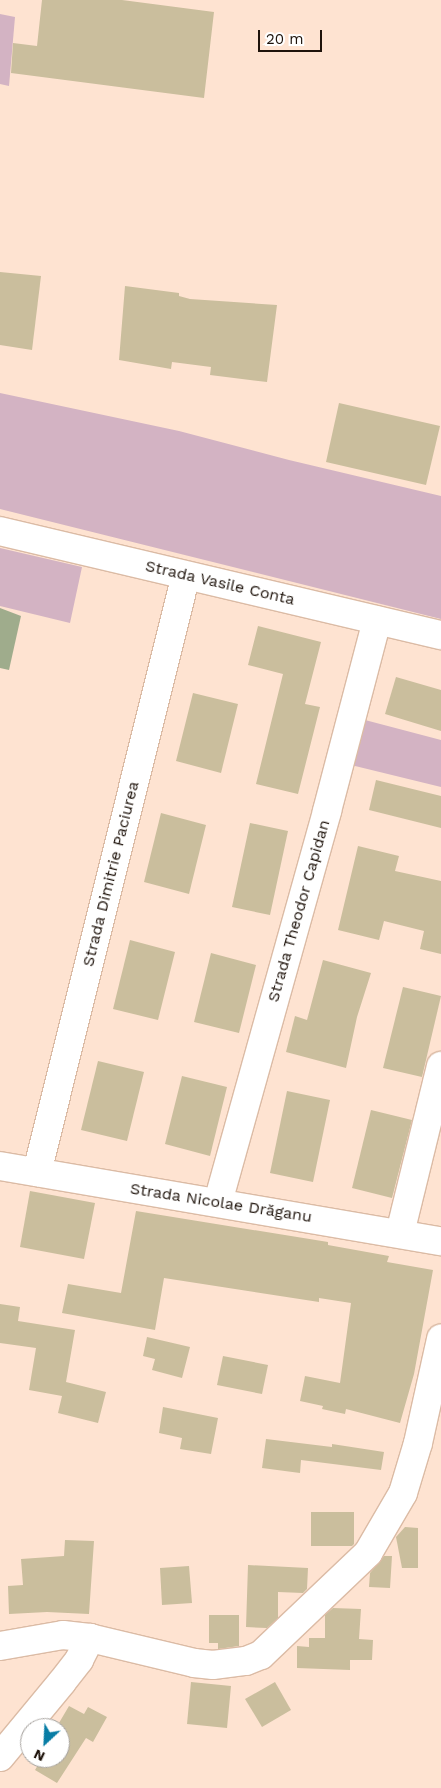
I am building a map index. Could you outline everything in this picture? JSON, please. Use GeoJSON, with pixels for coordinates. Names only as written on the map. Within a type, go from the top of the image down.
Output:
{"type":"FeatureCollection","features":[{"type":"Feature","properties":{"kind":"street","name":"Strada Vasile Conta"},"geometry":{"type":"LineString","coordinates":[[0,531],[441,635]]}},
{"type":"Feature","properties":{"kind":"street","name":"Strada Dimitrie Paciurea"},"geometry":{"type":"LineString","coordinates":[[37,1172],[186,575]]}},
{"type":"Feature","properties":{"kind":"street","name":"Strada Theodor Capidan"},"geometry":{"type":"LineString","coordinates":[[218,1202],[327,811],[377,620]]}},
{"type":"Feature","properties":{"kind":"street"},"geometry":{"type":"LineString","coordinates":[[400,1233],[441,1066]]}},
{"type":"Feature","properties":{"kind":"street","name":"Strada Nicolae Drăganu"},"geometry":{"type":"LineString","coordinates":[[0,1166],[441,1240]]}},
{"type":"Feature","properties":{"kind":"street"},"geometry":{"type":"LineString","coordinates":[[0,1646],[63,1635],[90,1638],[194,1663],[213,1665],[246,1661],[261,1654],[368,1553],[403,1493],[418,1443],[441,1339]]}},
{"type":"Feature","properties":{"kind":"street"},"geometry":{"type":"LineString","coordinates":[[0,1757],[79,1660],[90,1638]]}},
{"type":"Feature","properties":{"kind":"shaded area"},"geometry":{"type":"Polygon","coordinates":[[[0,14],[15,17],[9,86],[0,84],[0,14]]]}},
{"type":"Feature","properties":{"kind":"shaded area"},"geometry":{"type":"Polygon","coordinates":[[[0,393],[179,431],[289,460],[441,496],[441,619],[0,509],[0,393]]]}},
{"type":"Feature","properties":{"kind":"shaded area"},"geometry":{"type":"Polygon","coordinates":[[[0,548],[82,567],[70,623],[0,606],[0,548]]]}},
{"type":"Feature","properties":{"kind":"shaded area"},"geometry":{"type":"Polygon","coordinates":[[[0,608],[21,616],[9,670],[0,668],[0,608]]]}},
{"type":"Feature","properties":{"kind":"shaded area"},"geometry":{"type":"Polygon","coordinates":[[[365,720],[441,740],[441,787],[351,765],[365,720]]]}},
{"type":"Feature","properties":{"kind":"building"},"geometry":{"type":"Polygon","coordinates":[[[42,0],[122,0],[214,12],[204,98],[11,73],[13,43],[37,46],[42,0]]]}},
{"type":"Feature","properties":{"kind":"building"},"geometry":{"type":"Polygon","coordinates":[[[0,272],[41,276],[32,350],[0,345],[0,272]]]}},
{"type":"Feature","properties":{"kind":"building"},"geometry":{"type":"Polygon","coordinates":[[[125,286],[179,293],[179,296],[190,299],[277,305],[267,382],[210,375],[211,367],[172,362],[171,369],[119,360],[125,286]]]}},
{"type":"Feature","properties":{"kind":"building"},"geometry":{"type":"Polygon","coordinates":[[[339,403],[440,426],[426,485],[326,462],[339,403]]]}},
{"type":"Feature","properties":{"kind":"building"},"geometry":{"type":"Polygon","coordinates":[[[258,626],[321,642],[305,704],[320,707],[298,794],[256,784],[283,674],[248,665],[258,626]]]}},
{"type":"Feature","properties":{"kind":"building"},"geometry":{"type":"Polygon","coordinates":[[[396,677],[441,690],[441,731],[385,714],[396,677]]]}},
{"type":"Feature","properties":{"kind":"building"},"geometry":{"type":"Polygon","coordinates":[[[193,693],[238,704],[221,773],[176,761],[193,693]]]}},
{"type":"Feature","properties":{"kind":"building"},"geometry":{"type":"Polygon","coordinates":[[[376,780],[441,796],[441,828],[369,810],[376,780]]]}},
{"type":"Feature","properties":{"kind":"building"},"geometry":{"type":"Polygon","coordinates":[[[161,813],[206,825],[189,894],[144,882],[161,813]]]}},
{"type":"Feature","properties":{"kind":"building"},"geometry":{"type":"Polygon","coordinates":[[[250,823],[288,831],[270,915],[232,907],[250,823]]]}},
{"type":"Feature","properties":{"kind":"building"},"geometry":{"type":"Polygon","coordinates":[[[358,846],[399,856],[395,871],[441,881],[441,954],[420,949],[424,931],[384,921],[379,940],[338,930],[358,846]]]}},
{"type":"Feature","properties":{"kind":"building"},"geometry":{"type":"Polygon","coordinates":[[[130,940],[175,952],[158,1020],[113,1009],[130,940]]]}},
{"type":"Feature","properties":{"kind":"building"},"geometry":{"type":"Polygon","coordinates":[[[211,953],[256,965],[239,1033],[194,1022],[211,953]]]}},
{"type":"Feature","properties":{"kind":"building"},"geometry":{"type":"Polygon","coordinates":[[[323,960],[371,973],[357,1017],[346,1068],[286,1052],[295,1016],[307,1020],[323,960]]]}},
{"type":"Feature","properties":{"kind":"building"},"geometry":{"type":"Polygon","coordinates":[[[403,987],[441,996],[422,1077],[383,1068],[403,987]]]}},
{"type":"Feature","properties":{"kind":"building"},"geometry":{"type":"Polygon","coordinates":[[[98,1061],[144,1072],[127,1141],[81,1130],[98,1061]]]}},
{"type":"Feature","properties":{"kind":"building"},"geometry":{"type":"Polygon","coordinates":[[[182,1076],[227,1087],[210,1156],[165,1144],[182,1076]]]}},
{"type":"Feature","properties":{"kind":"building"},"geometry":{"type":"Polygon","coordinates":[[[287,1091],[330,1100],[313,1182],[270,1173],[287,1091]]]}},
{"type":"Feature","properties":{"kind":"building"},"geometry":{"type":"Polygon","coordinates":[[[371,1110],[412,1120],[392,1198],[352,1188],[371,1110]]]}},
{"type":"Feature","properties":{"kind":"building"},"geometry":{"type":"Polygon","coordinates":[[[30,1191],[95,1203],[84,1259],[20,1247],[30,1191]]]}},
{"type":"Feature","properties":{"kind":"building"},"geometry":{"type":"Polygon","coordinates":[[[136,1211],[328,1242],[328,1245],[389,1256],[387,1262],[433,1270],[414,1374],[400,1423],[346,1409],[345,1414],[322,1409],[323,1406],[300,1401],[305,1376],[340,1383],[351,1303],[319,1298],[319,1302],[164,1278],[155,1330],[62,1313],[68,1284],[121,1293],[136,1211]]]}},
{"type":"Feature","properties":{"kind":"building"},"geometry":{"type":"Polygon","coordinates":[[[0,1304],[20,1307],[18,1321],[75,1330],[66,1382],[106,1392],[98,1423],[58,1413],[62,1396],[29,1390],[36,1348],[0,1343],[0,1304]]]}},
{"type":"Feature","properties":{"kind":"building"},"geometry":{"type":"Polygon","coordinates":[[[147,1337],[190,1347],[182,1378],[152,1370],[155,1359],[143,1356],[147,1337]]]}},
{"type":"Feature","properties":{"kind":"building"},"geometry":{"type":"Polygon","coordinates":[[[223,1356],[268,1365],[262,1394],[217,1385],[223,1356]]]}},
{"type":"Feature","properties":{"kind":"building"},"geometry":{"type":"Polygon","coordinates":[[[163,1407],[218,1418],[211,1454],[180,1449],[182,1438],[159,1433],[163,1407]]]}},
{"type":"Feature","properties":{"kind":"building"},"geometry":{"type":"Polygon","coordinates":[[[266,1439],[332,1447],[332,1444],[384,1452],[381,1470],[301,1460],[300,1473],[262,1468],[266,1439]]]}},
{"type":"Feature","properties":{"kind":"building"},"geometry":{"type":"Polygon","coordinates":[[[311,1512],[354,1512],[354,1544],[352,1546],[311,1546],[311,1512]]]}},
{"type":"Feature","properties":{"kind":"building"},"geometry":{"type":"Polygon","coordinates":[[[405,1527],[418,1528],[418,1568],[402,1568],[396,1537],[405,1527]]]}},
{"type":"Feature","properties":{"kind":"building"},"geometry":{"type":"Polygon","coordinates":[[[65,1540],[94,1541],[89,1614],[47,1612],[9,1614],[8,1586],[23,1585],[21,1559],[64,1556],[65,1540]]]}},
{"type":"Feature","properties":{"kind":"building"},"geometry":{"type":"Polygon","coordinates":[[[384,1556],[392,1556],[390,1588],[369,1587],[370,1573],[384,1556]]]}},
{"type":"Feature","properties":{"kind":"building"},"geometry":{"type":"Polygon","coordinates":[[[248,1565],[308,1568],[307,1589],[303,1593],[278,1592],[278,1618],[267,1628],[246,1627],[248,1565]]]}},
{"type":"Feature","properties":{"kind":"building"},"geometry":{"type":"Polygon","coordinates":[[[189,1566],[192,1603],[162,1605],[160,1568],[189,1566]]]}},
{"type":"Feature","properties":{"kind":"building"},"geometry":{"type":"Polygon","coordinates":[[[333,1608],[361,1609],[359,1639],[373,1640],[372,1660],[350,1660],[350,1670],[297,1668],[297,1646],[309,1647],[309,1638],[325,1638],[325,1615],[333,1608]]]}},
{"type":"Feature","properties":{"kind":"building"},"geometry":{"type":"Polygon","coordinates":[[[209,1615],[239,1615],[239,1646],[218,1649],[218,1643],[209,1643],[209,1615]]]}},
{"type":"Feature","properties":{"kind":"building"},"geometry":{"type":"Polygon","coordinates":[[[191,1682],[231,1686],[227,1728],[187,1724],[191,1682]]]}},
{"type":"Feature","properties":{"kind":"building"},"geometry":{"type":"Polygon","coordinates":[[[275,1682],[291,1710],[262,1727],[245,1699],[275,1682]]]}},
{"type":"Feature","properties":{"kind":"building"},"geometry":{"type":"Polygon","coordinates":[[[69,1706],[84,1714],[88,1707],[107,1717],[93,1742],[86,1738],[70,1763],[70,1718],[62,1718],[69,1706]]]}},
{"type":"Feature","properties":{"kind":"building"},"geometry":{"type":"Polygon","coordinates":[[[36,1768],[67,1768],[57,1783],[35,1770],[36,1768]]]}}]}
